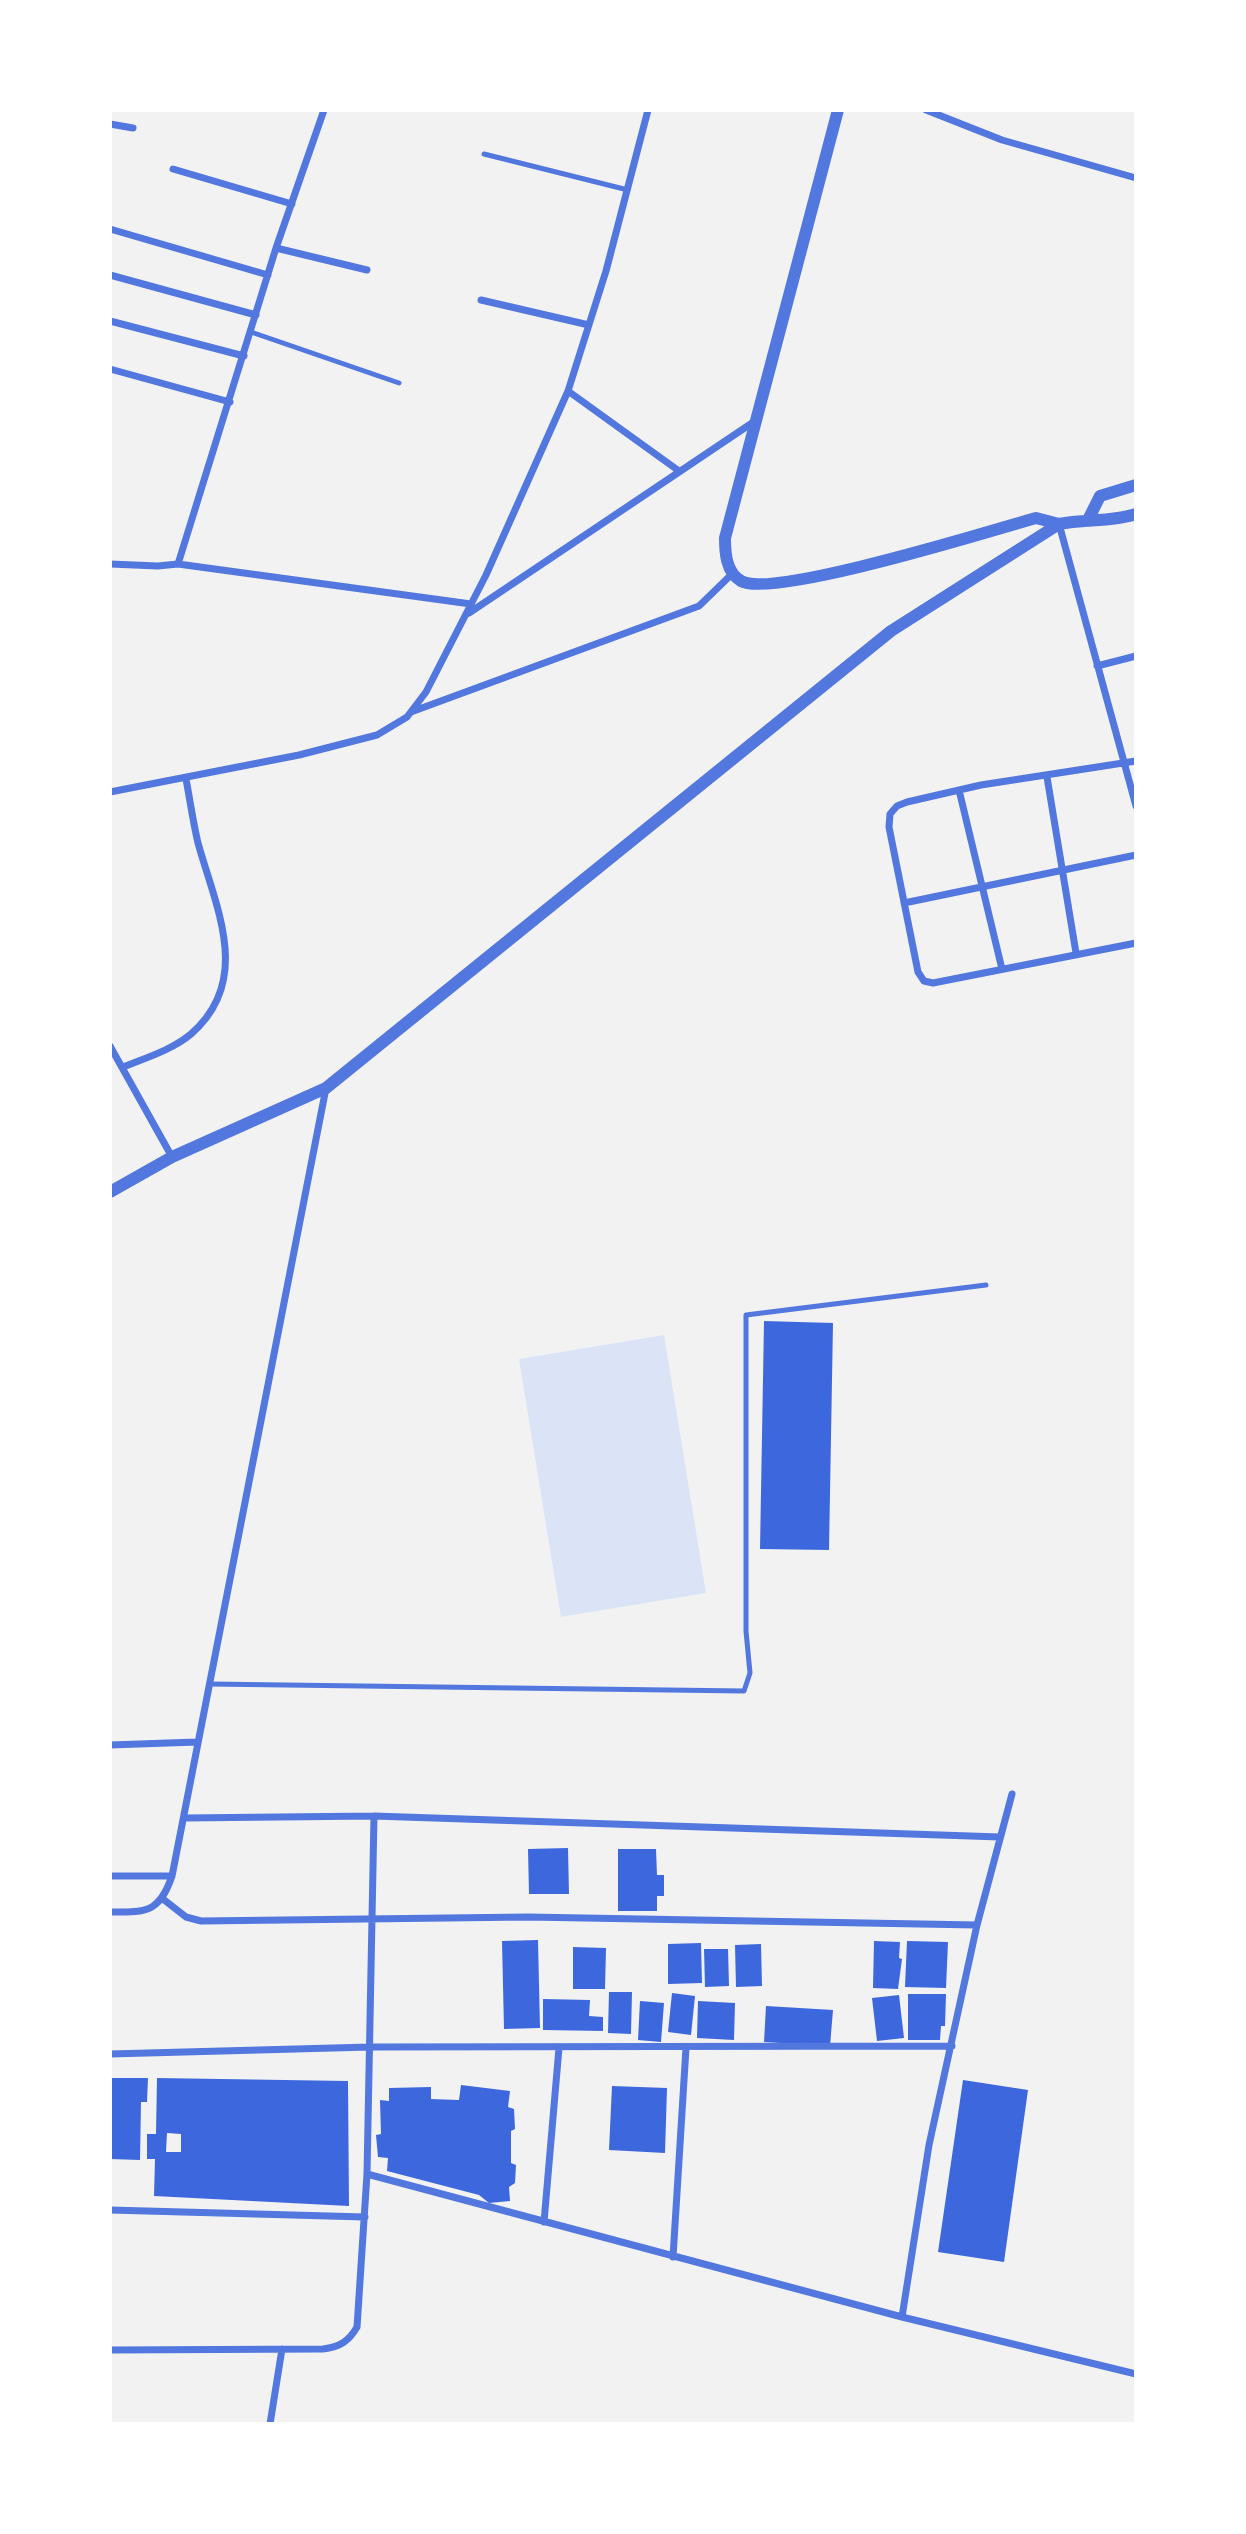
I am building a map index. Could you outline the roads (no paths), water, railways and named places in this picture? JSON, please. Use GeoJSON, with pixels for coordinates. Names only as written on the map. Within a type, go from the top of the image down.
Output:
{"type":"FeatureCollection","features":[{"type":"Feature","properties":{"kind":"street"},"geometry":{"type":"LineString","coordinates":[[178,564],[276,248],[324,110]]}},
{"type":"Feature","properties":{"kind":"street"},"geometry":{"type":"LineString","coordinates":[[110,792],[186,779],[377,735],[411,712],[426,692],[471,604],[568,391],[628,190],[648,110]]}},
{"type":"Feature","properties":{"kind":"street"},"geometry":{"type":"LineString","coordinates":[[838,110],[725,538],[725,555],[733,574],[742,582],[758,585],[802,581],[1036,518],[1059,524]]}},
{"type":"Feature","properties":{"kind":"street"},"geometry":{"type":"LineString","coordinates":[[926,110],[1002,140],[1136,178]]}},
{"type":"Feature","properties":{"kind":"street"},"geometry":{"type":"LineString","coordinates":[[110,124],[133,128]]}},
{"type":"Feature","properties":{"kind":"street"},"geometry":{"type":"LineString","coordinates":[[173,169],[292,204]]}},
{"type":"Feature","properties":{"kind":"street"},"geometry":{"type":"LineString","coordinates":[[110,229],[268,275]]}},
{"type":"Feature","properties":{"kind":"street"},"geometry":{"type":"LineString","coordinates":[[276,248],[367,270]]}},
{"type":"Feature","properties":{"kind":"street"},"geometry":{"type":"LineString","coordinates":[[110,275],[256,315]]}},
{"type":"Feature","properties":{"kind":"street"},"geometry":{"type":"LineString","coordinates":[[481,300],[589,325]]}},
{"type":"Feature","properties":{"kind":"street"},"geometry":{"type":"LineString","coordinates":[[110,321],[244,356]]}},
{"type":"Feature","properties":{"kind":"street"},"geometry":{"type":"LineString","coordinates":[[110,369],[230,402]]}},
{"type":"Feature","properties":{"kind":"street"},"geometry":{"type":"LineString","coordinates":[[568,391],[679,471]]}},
{"type":"Feature","properties":{"kind":"street"},"geometry":{"type":"LineString","coordinates":[[466,614],[756,420]]}},
{"type":"Feature","properties":{"kind":"street"},"geometry":{"type":"LineString","coordinates":[[1088,518],[1100,496],[1136,485]]}},
{"type":"Feature","properties":{"kind":"street"},"geometry":{"type":"LineString","coordinates":[[110,1192],[172,1157],[326,1088],[891,631],[1059,524],[1088,518],[1121,519],[1136,514]]}},
{"type":"Feature","properties":{"kind":"street"},"geometry":{"type":"LineString","coordinates":[[1059,524],[1136,806]]}},
{"type":"Feature","properties":{"kind":"street"},"geometry":{"type":"LineString","coordinates":[[110,564],[178,564],[471,604]]}},
{"type":"Feature","properties":{"kind":"street"},"geometry":{"type":"LineString","coordinates":[[411,712],[699,606],[733,574]]}},
{"type":"Feature","properties":{"kind":"street"},"geometry":{"type":"LineString","coordinates":[[1097,666],[1136,656]]}},
{"type":"Feature","properties":{"kind":"street"},"geometry":{"type":"LineString","coordinates":[[1136,761],[959,790],[907,802],[897,806],[890,814],[889,827],[918,972],[924,981],[933,983],[1136,943]]}},
{"type":"Feature","properties":{"kind":"street"},"geometry":{"type":"LineString","coordinates":[[1047,777],[1076,953]]}},
{"type":"Feature","properties":{"kind":"street"},"geometry":{"type":"LineString","coordinates":[[123,1067],[159,1053],[190,1035],[213,1010],[225,977],[226,942],[197,839],[186,779]]}},
{"type":"Feature","properties":{"kind":"street"},"geometry":{"type":"LineString","coordinates":[[959,790],[1002,969]]}},
{"type":"Feature","properties":{"kind":"street"},"geometry":{"type":"LineString","coordinates":[[904,903],[1136,855]]}},
{"type":"Feature","properties":{"kind":"street"},"geometry":{"type":"LineString","coordinates":[[110,1046],[172,1157]]}},
{"type":"Feature","properties":{"kind":"street"},"geometry":{"type":"LineString","coordinates":[[110,1912],[151,1908],[163,1899],[172,1876],[326,1088]]}},
{"type":"Feature","properties":{"kind":"street"},"geometry":{"type":"LineString","coordinates":[[110,1745],[197,1742]]}},
{"type":"Feature","properties":{"kind":"street"},"geometry":{"type":"LineString","coordinates":[[902,2317],[913,2235],[977,1925],[1012,1794]]}},
{"type":"Feature","properties":{"kind":"street"},"geometry":{"type":"LineString","coordinates":[[184,1818],[374,1816],[1000,1837]]}},
{"type":"Feature","properties":{"kind":"street"},"geometry":{"type":"LineString","coordinates":[[110,2350],[337,2347],[351,2337],[357,2327],[367,2174],[374,1816]]}},
{"type":"Feature","properties":{"kind":"street"},"geometry":{"type":"LineString","coordinates":[[110,1876],[172,1876]]}},
{"type":"Feature","properties":{"kind":"street"},"geometry":{"type":"LineString","coordinates":[[163,1899],[186,1917],[201,1921],[528,1917],[977,1925]]}},
{"type":"Feature","properties":{"kind":"street"},"geometry":{"type":"LineString","coordinates":[[110,2054],[370,2047],[952,2046]]}},
{"type":"Feature","properties":{"kind":"street"},"geometry":{"type":"LineString","coordinates":[[544,2222],[559,2048]]}},
{"type":"Feature","properties":{"kind":"street"},"geometry":{"type":"LineString","coordinates":[[673,2257],[686,2048]]}},
{"type":"Feature","properties":{"kind":"street"},"geometry":{"type":"LineString","coordinates":[[367,2174],[902,2317],[1136,2374]]}},
{"type":"Feature","properties":{"kind":"street"},"geometry":{"type":"LineString","coordinates":[[110,2210],[365,2217]]}},
{"type":"Feature","properties":{"kind":"street"},"geometry":{"type":"LineString","coordinates":[[270,2424],[282,2349]]}},
{"type":"Feature","properties":{"kind":"lane"},"geometry":{"type":"LineString","coordinates":[[484,154],[628,190]]}},
{"type":"Feature","properties":{"kind":"lane"},"geometry":{"type":"LineString","coordinates":[[251,332],[399,383]]}},
{"type":"Feature","properties":{"kind":"lane"},"geometry":{"type":"LineString","coordinates":[[209,1684],[744,1691],[750,1673],[746,1631],[746,1315],[986,1285]]}}]}
